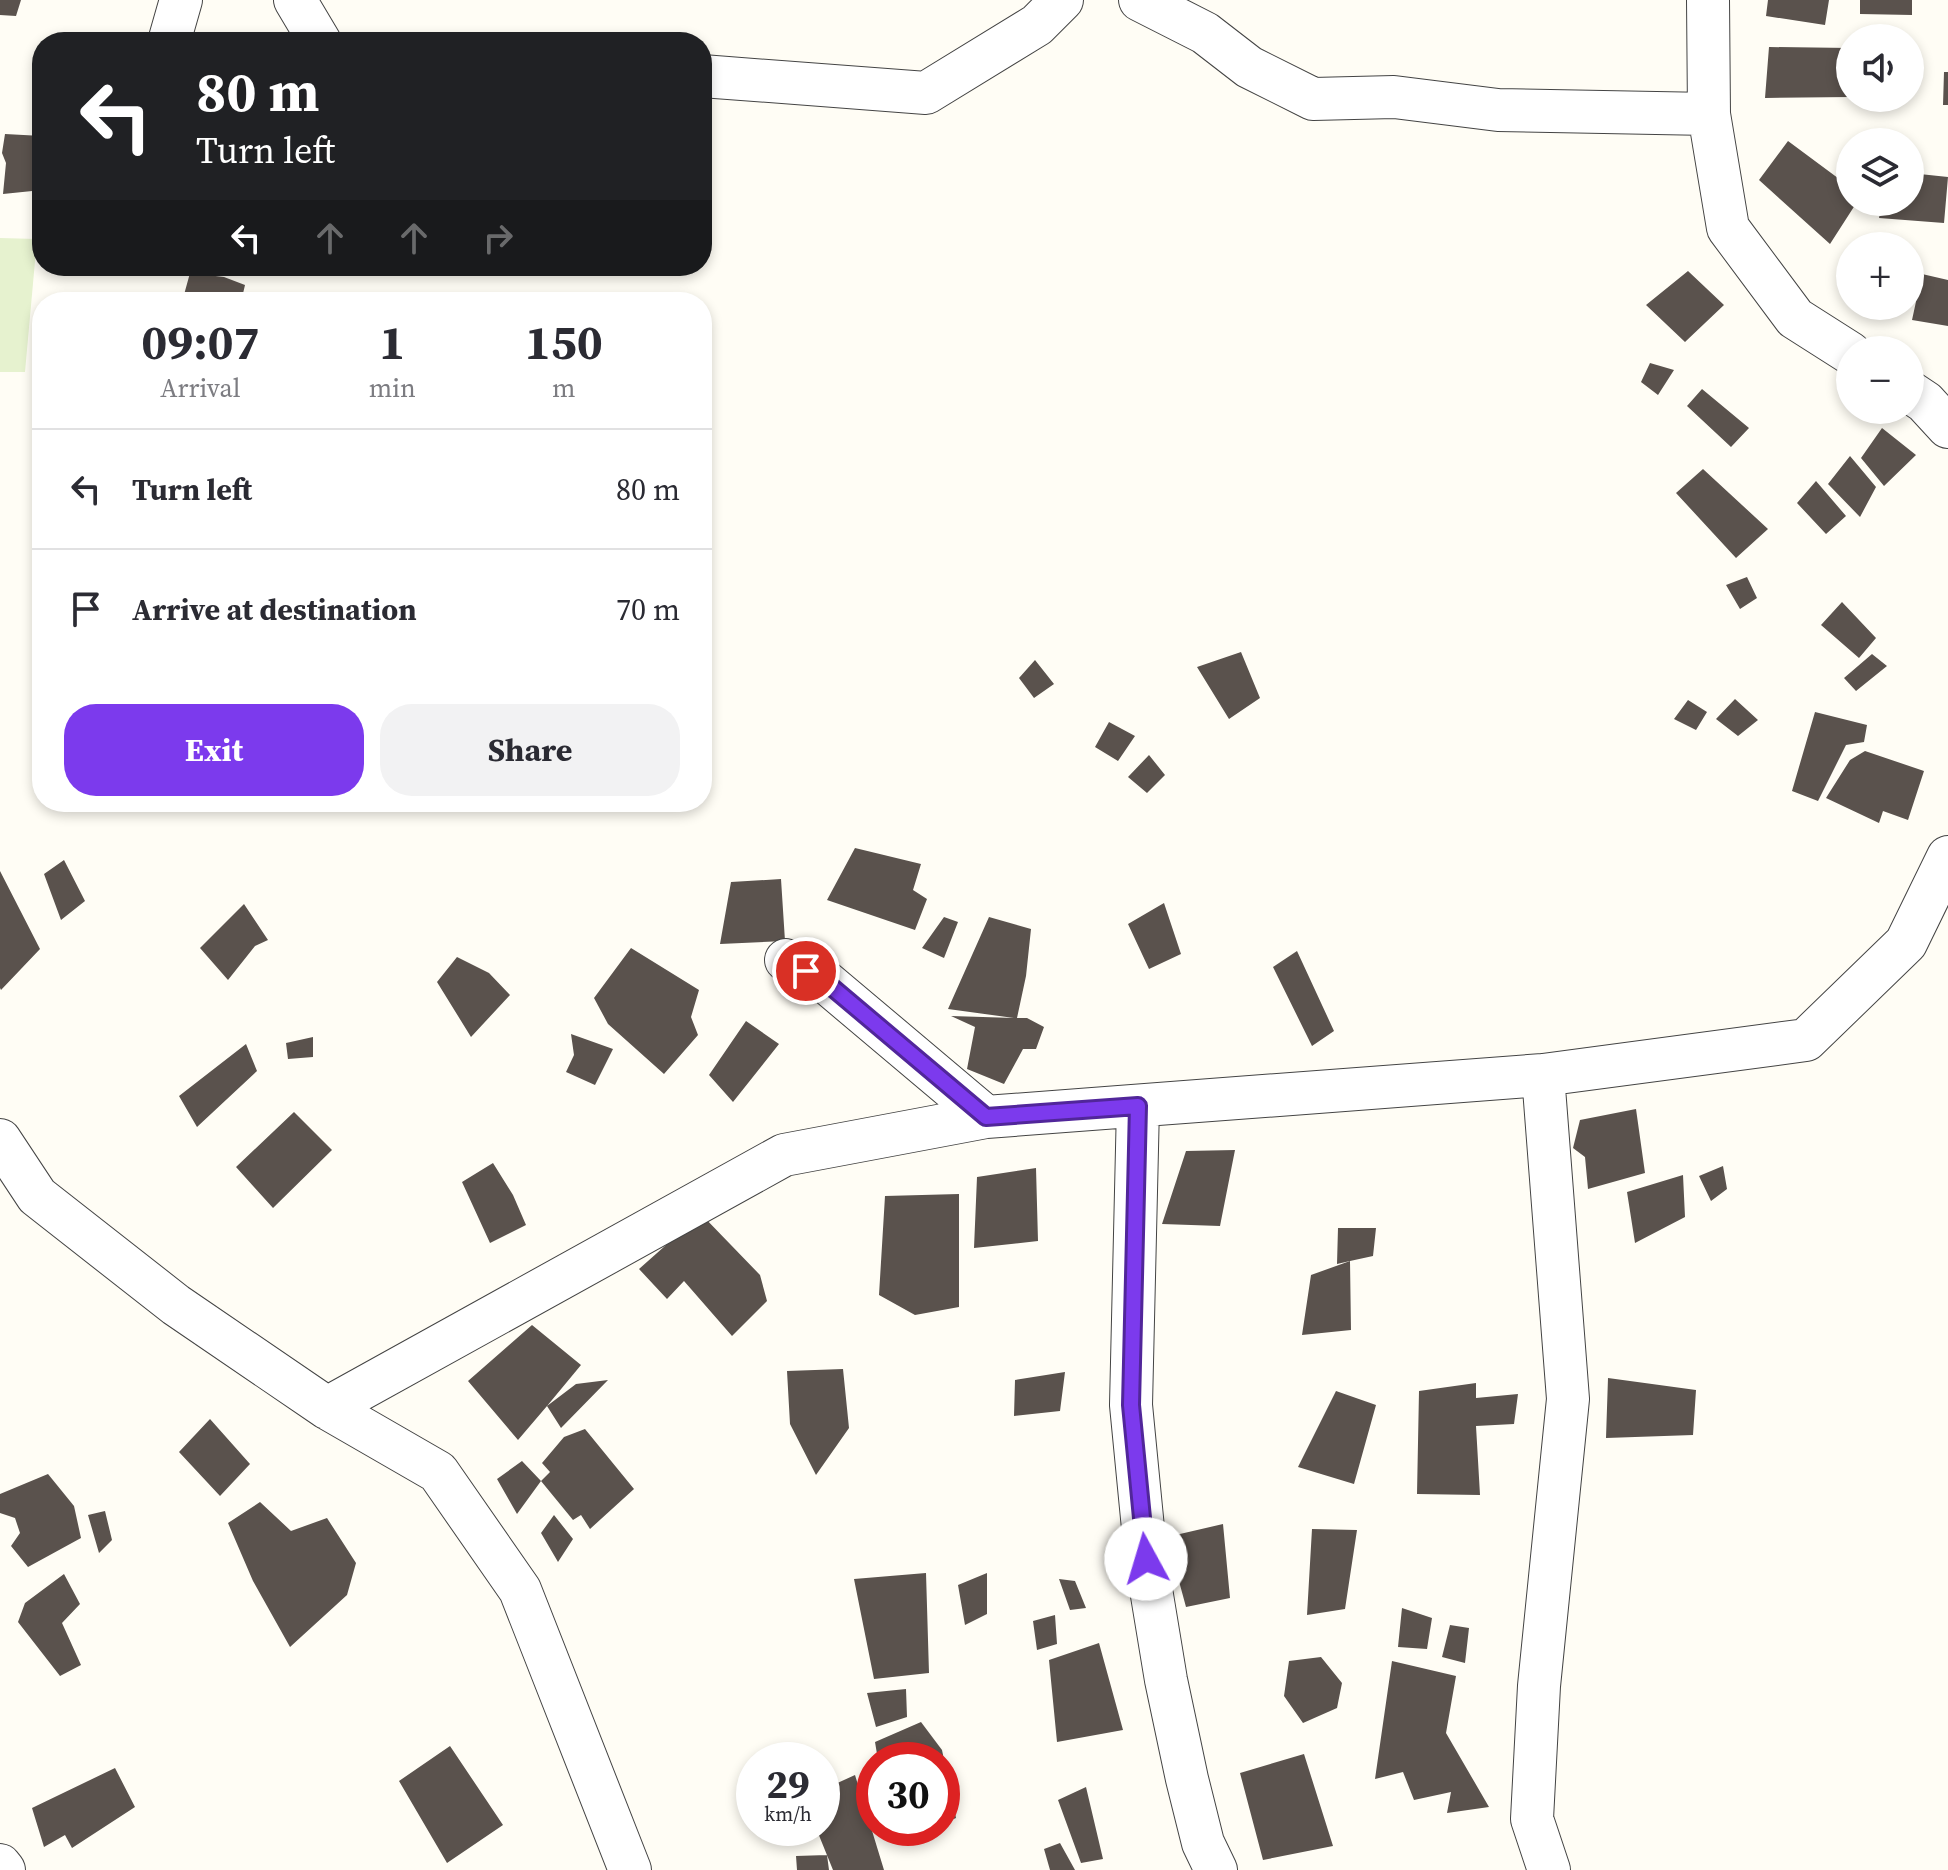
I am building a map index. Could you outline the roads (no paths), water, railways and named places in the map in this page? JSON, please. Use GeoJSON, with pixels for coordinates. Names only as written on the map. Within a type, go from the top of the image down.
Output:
{"type":"FeatureCollection","features":[{"type":"Feature","properties":{"kind":"street"},"geometry":{"type":"LineString","coordinates":[[172,32],[181,0]]}},
{"type":"Feature","properties":{"kind":"street"},"geometry":{"type":"LineString","coordinates":[[295,0],[314,32]]}},
{"type":"Feature","properties":{"kind":"street"},"geometry":{"type":"LineString","coordinates":[[712,77],[926,93],[1037,25],[1062,0]]}},
{"type":"Feature","properties":{"kind":"street"},"geometry":{"type":"LineString","coordinates":[[1140,0],[1205,33],[1249,67],[1313,99],[1394,97],[1498,110],[1709,114]]}},
{"type":"Feature","properties":{"kind":"street"},"geometry":{"type":"LineString","coordinates":[[1708,0],[1709,114],[1728,228],[1795,318],[1836,344]]}},
{"type":"Feature","properties":{"kind":"street"},"geometry":{"type":"LineString","coordinates":[[327,1408],[784,1155],[986,1117],[1543,1075],[1806,1040],[1906,943],[1948,857]]}},
{"type":"Feature","properties":{"kind":"street"},"geometry":{"type":"LineString","coordinates":[[786,960],[827,983],[986,1117]]}},
{"type":"Feature","properties":{"kind":"street"},"geometry":{"type":"LineString","coordinates":[[1543,1075],[1568,1399],[1539,1686],[1532,1819],[1549,1870]]}},
{"type":"Feature","properties":{"kind":"street"},"geometry":{"type":"LineString","coordinates":[[1138,1106],[1131,1405],[1145,1544],[1166,1680],[1187,1779],[1203,1843],[1216,1870]]}},
{"type":"Feature","properties":{"kind":"street"},"geometry":{"type":"LineString","coordinates":[[0,1140],[37,1196],[176,1305],[327,1408],[438,1472],[520,1590],[630,1870]]}},
{"type":"Feature","properties":{"kind":"street"},"geometry":{"type":"LineString","coordinates":[[0,1865],[4,1870]]}}]}
